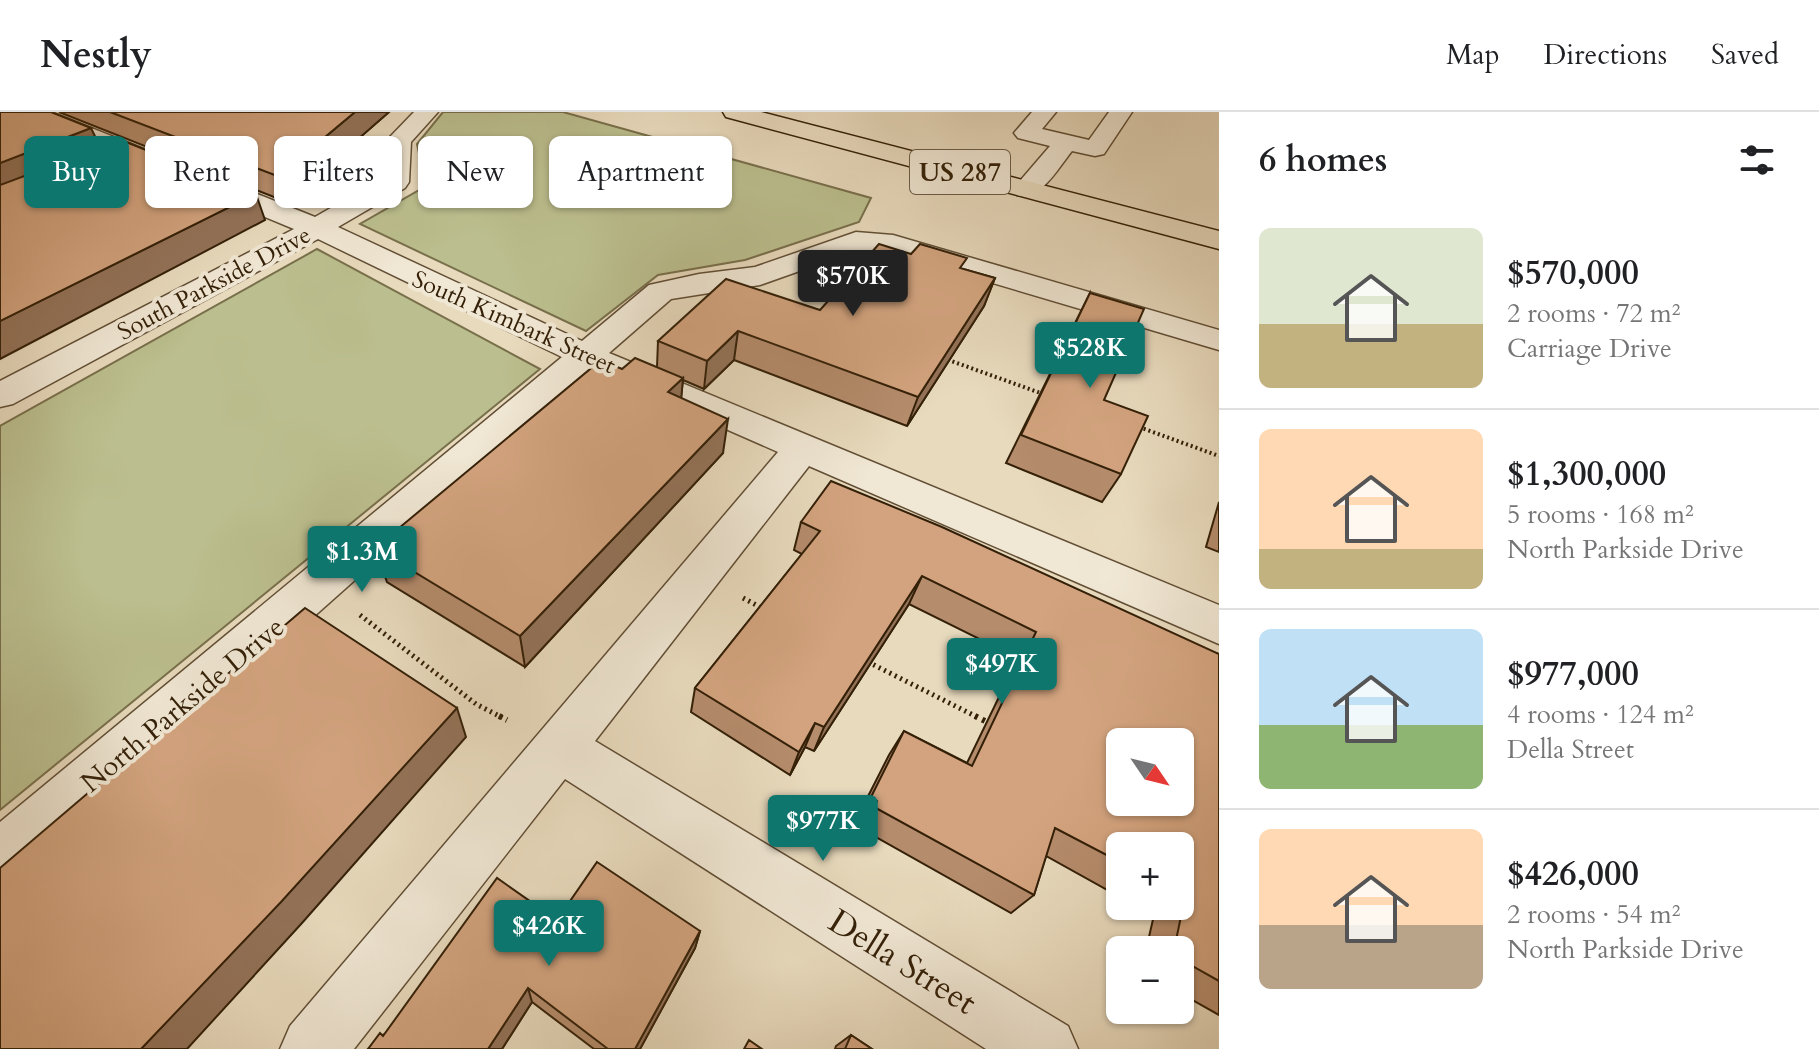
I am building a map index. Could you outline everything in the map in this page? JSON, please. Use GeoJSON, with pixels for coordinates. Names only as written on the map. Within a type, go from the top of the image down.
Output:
{"type":"FeatureCollection","features":[{"type":"Feature","properties":{"kind":"main road","name":"US 287"},"geometry":{"type":"LineString","coordinates":[[734,112],[1219,240]]}},
{"type":"Feature","properties":{"kind":"street","name":"South Kimbark Street"},"geometry":{"type":"LineString","coordinates":[[31,112],[118,159],[317,228],[589,357],[1219,625]]}},
{"type":"Feature","properties":{"kind":"street","name":"South Parkside Drive"},"geometry":{"type":"LineString","coordinates":[[0,396],[317,228],[396,182],[399,140],[427,112]]}},
{"type":"Feature","properties":{"kind":"street"},"geometry":{"type":"LineString","coordinates":[[1045,112],[1026,133],[1095,149],[1125,129]]}},
{"type":"Feature","properties":{"kind":"street"},"geometry":{"type":"LineString","coordinates":[[1026,189],[1066,143]]}},
{"type":"Feature","properties":{"kind":"street","name":"North Parkside Drive"},"geometry":{"type":"LineString","coordinates":[[0,858],[589,357],[660,292],[699,283],[760,276],[856,241],[883,241],[1219,340]]}},
{"type":"Feature","properties":{"kind":"street"},"geometry":{"type":"LineString","coordinates":[[313,1049],[802,449]]}},
{"type":"Feature","properties":{"kind":"street","name":"Della Street"},"geometry":{"type":"LineString","coordinates":[[558,746],[1045,1049]]}},
{"type":"Feature","properties":{"kind":"path"},"geometry":{"type":"LineString","coordinates":[[936,355],[1055,398]]}},
{"type":"Feature","properties":{"kind":"path"},"geometry":{"type":"LineString","coordinates":[[1130,424],[1219,456]]}},
{"type":"Feature","properties":{"kind":"path"},"geometry":{"type":"LineString","coordinates":[[698,576],[769,611]]}},
{"type":"Feature","properties":{"kind":"path"},"geometry":{"type":"LineString","coordinates":[[353,611],[476,704],[558,746]]}},
{"type":"Feature","properties":{"kind":"path"},"geometry":{"type":"LineString","coordinates":[[853,654],[994,726]]}},
{"type":"Feature","properties":{"kind":"green space"},"geometry":{"type":"Polygon","coordinates":[[[443,112],[563,112],[649,136],[549,136],[549,208],[732,208],[732,159],[871,198],[859,222],[745,260],[658,275],[586,331],[360,224],[388,208],[402,208],[402,200],[418,191],[418,208],[533,208],[533,136],[424,136],[443,112]]]}},
{"type":"Feature","properties":{"kind":"green space"},"geometry":{"type":"Polygon","coordinates":[[[317,249],[540,369],[0,810],[0,426],[317,249]]]}},
{"type":"Feature","properties":{"kind":"building"},"geometry":{"type":"Polygon","coordinates":[[[0,112],[51,112],[91,128],[70,136],[24,136],[24,154],[0,163],[0,112]]]}},
{"type":"Feature","properties":{"kind":"building"},"geometry":{"type":"Polygon","coordinates":[[[110,112],[355,112],[326,136],[274,136],[274,175],[258,169],[258,136],[173,136],[110,112]]]}},
{"type":"Feature","properties":{"kind":"building"},"geometry":{"type":"Polygon","coordinates":[[[129,143],[145,150],[145,208],[228,208],[0,321],[0,185],[24,176],[24,208],[129,208],[129,143]]]}},
{"type":"Feature","properties":{"kind":"building"},"geometry":{"type":"Polygon","coordinates":[[[879,244],[911,254],[920,244],[967,258],[960,268],[995,278],[918,397],[738,331],[707,361],[658,341],[726,279],[820,310],[879,244]]]}},
{"type":"Feature","properties":{"kind":"building"},"geometry":{"type":"Polygon","coordinates":[[[1090,293],[1144,309],[1104,400],[1148,416],[1121,474],[1021,435],[1090,293]]]}},
{"type":"Feature","properties":{"kind":"building"},"geometry":{"type":"Polygon","coordinates":[[[635,358],[683,378],[668,392],[728,419],[520,636],[375,548],[601,360],[622,369],[635,358]]]}},
{"type":"Feature","properties":{"kind":"building"},"geometry":{"type":"Polygon","coordinates":[[[831,481],[942,527],[1219,654],[1219,981],[1194,967],[1194,936],[1177,936],[1180,920],[1194,920],[1194,832],[1106,832],[1106,855],[1055,828],[1034,895],[874,807],[877,801],[871,797],[904,731],[972,766],[1036,632],[922,576],[824,727],[815,723],[799,752],[695,688],[820,531],[801,522],[831,481]]]}},
{"type":"Feature","properties":{"kind":"building"},"geometry":{"type":"Polygon","coordinates":[[[305,608],[457,708],[281,902],[141,1049],[0,1049],[0,868],[305,608]]]}},
{"type":"Feature","properties":{"kind":"building"},"geometry":{"type":"Polygon","coordinates":[[[597,862],[700,931],[635,1049],[608,1049],[528,988],[488,1049],[368,1049],[380,1033],[383,1036],[497,878],[557,920],[597,862]]]}},
{"type":"Feature","properties":{"kind":"building"},"geometry":{"type":"Polygon","coordinates":[[[851,1035],[872,1049],[845,1049],[851,1035]]]}},
{"type":"Feature","properties":{"kind":"building"},"geometry":{"type":"Polygon","coordinates":[[[749,1040],[762,1049],[744,1049],[749,1040]]]}}]}
